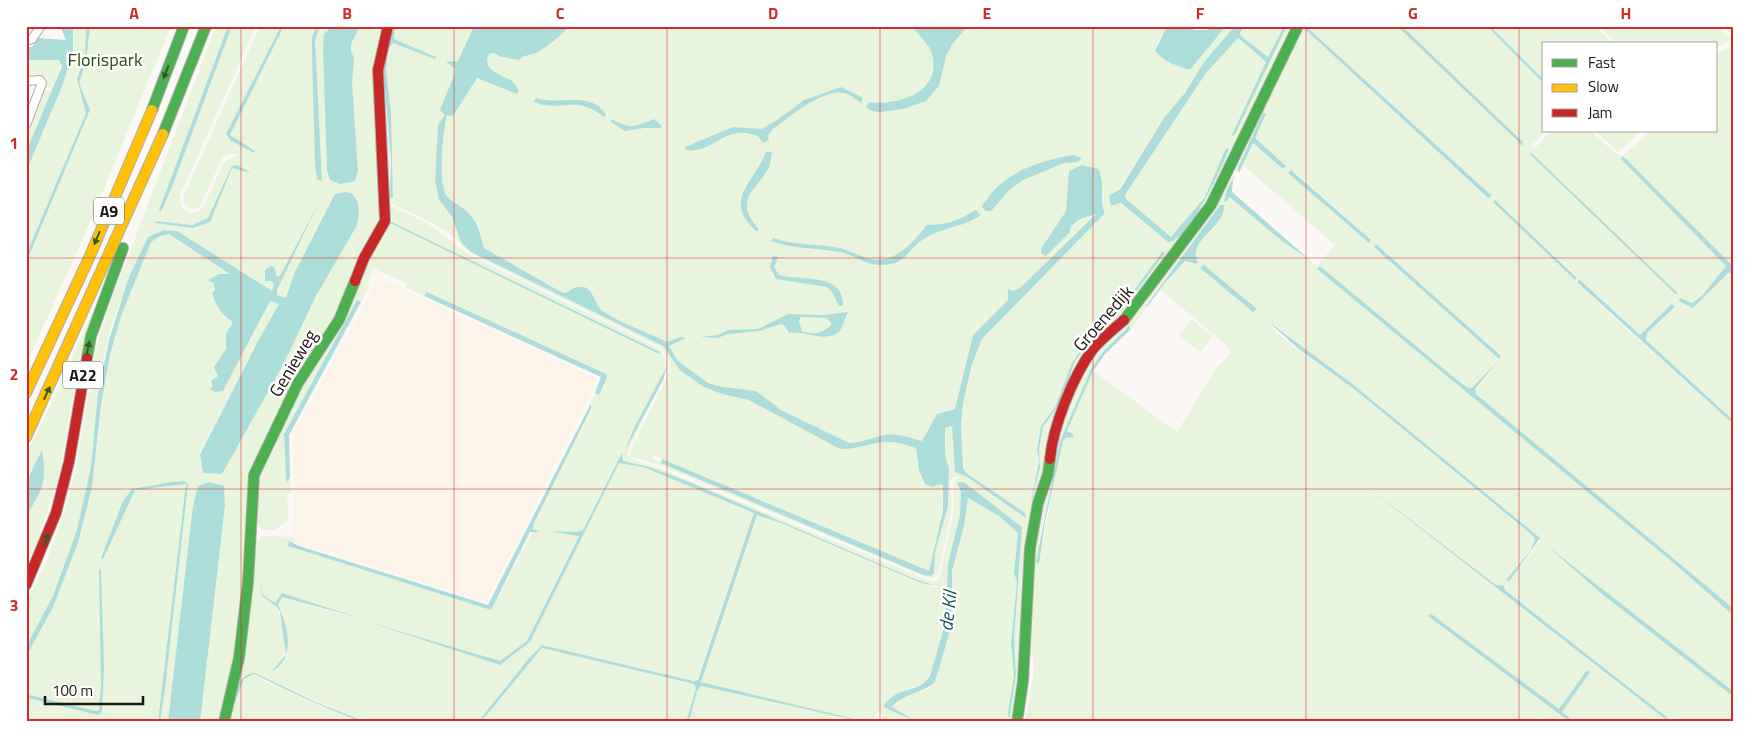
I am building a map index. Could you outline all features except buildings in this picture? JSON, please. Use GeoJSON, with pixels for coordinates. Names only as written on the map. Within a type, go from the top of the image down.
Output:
{"type":"FeatureCollection","features":[{"type":"Feature","properties":{"kind":"main road","name":"A9"},"geometry":{"type":"LineString","coordinates":[[26,393],[63,317],[137,146],[184,26]]}},
{"type":"Feature","properties":{"kind":"main road","name":"A9"},"geometry":{"type":"LineString","coordinates":[[26,437],[150,167],[206,26]]}},
{"type":"Feature","properties":{"kind":"main road","name":"Genieweg"},"geometry":{"type":"LineString","coordinates":[[226,720],[240,648],[248,582],[254,475],[298,383],[339,320],[364,258],[385,221],[378,70],[381,50],[388,26]]}},
{"type":"Feature","properties":{"kind":"main road","name":"Groenedijk"},"geometry":{"type":"LineString","coordinates":[[1017,722],[1023,680],[1030,548],[1038,503],[1048,474],[1051,444],[1060,418],[1080,370],[1094,348],[1125,319],[1211,205],[1298,26]]}},
{"type":"Feature","properties":{"kind":"main road","name":"A22"},"geometry":{"type":"LineString","coordinates":[[26,585],[45,544],[66,477],[91,336],[101,304],[137,213],[150,167]]}},
{"type":"Feature","properties":{"kind":"street"},"geometry":{"type":"LineString","coordinates":[[26,41],[32,39],[41,26]]}},
{"type":"Feature","properties":{"kind":"street"},"geometry":{"type":"LineString","coordinates":[[26,81],[40,80],[42,83],[26,125]]}},
{"type":"Feature","properties":{"kind":"shaded area"},"geometry":{"type":"Polygon","coordinates":[[[379,278],[598,379],[487,602],[295,543],[292,436],[379,278]]]}},
{"type":"Feature","properties":{"kind":"green space","name":"Florispark"},"geometry":{"type":"Polygon","coordinates":[[[73,26],[171,26],[87,229],[26,365],[26,263],[90,111],[86,113],[26,255],[26,172],[63,84],[73,52],[73,26]]]}},
{"type":"Feature","properties":{"kind":"green space"},"geometry":{"type":"Polygon","coordinates":[[[216,26],[228,26],[159,210],[162,211],[172,187],[232,26],[256,26],[181,193],[182,207],[188,212],[197,212],[202,209],[224,162],[238,154],[229,154],[223,157],[200,206],[195,209],[186,207],[183,201],[185,193],[260,26],[281,26],[226,134],[226,137],[242,144],[230,135],[284,26],[386,26],[382,37],[380,222],[345,302],[251,474],[238,646],[222,722],[26,722],[26,657],[53,607],[78,543],[92,487],[105,384],[123,296],[114,316],[108,337],[100,381],[91,468],[75,538],[59,583],[26,647],[26,603],[48,558],[68,500],[77,462],[89,392],[91,391],[89,386],[98,341],[110,304],[216,26]]]}},
{"type":"Feature","properties":{"kind":"green space"},"geometry":{"type":"Polygon","coordinates":[[[391,26],[393,26],[387,51],[386,69],[387,55],[395,26],[475,26],[446,112],[436,159],[435,180],[441,203],[453,220],[462,241],[471,252],[663,346],[670,356],[678,360],[669,346],[671,343],[685,340],[676,338],[668,342],[626,324],[603,311],[590,292],[584,287],[577,287],[566,293],[561,292],[484,248],[474,220],[467,211],[446,195],[442,179],[442,168],[447,115],[453,115],[475,80],[503,78],[491,69],[488,62],[489,54],[507,59],[516,59],[534,54],[557,39],[570,26],[1167,26],[1157,43],[1169,62],[1190,70],[1226,26],[1235,26],[1204,62],[1185,94],[1164,118],[1110,202],[1110,205],[1115,206],[1120,203],[1168,242],[1172,242],[1201,208],[1226,158],[1205,197],[1171,238],[1126,199],[1125,195],[1206,73],[1237,38],[1266,62],[1244,113],[1287,26],[1296,26],[1209,203],[1125,316],[1097,341],[1048,438],[1013,722],[1009,722],[1016,675],[1014,639],[1022,527],[965,483],[957,483],[961,492],[960,514],[948,564],[945,624],[930,676],[926,683],[904,690],[883,707],[887,710],[906,696],[928,689],[935,682],[952,610],[952,571],[964,526],[968,497],[999,516],[1018,533],[1014,573],[1017,582],[1011,643],[1014,676],[1007,722],[880,722],[884,714],[878,712],[871,722],[689,722],[697,691],[701,686],[859,721],[701,682],[757,515],[781,523],[921,583],[935,587],[936,585],[915,579],[694,484],[650,467],[623,461],[622,453],[583,530],[577,532],[548,531],[579,535],[527,641],[500,661],[365,621],[498,664],[509,659],[530,642],[619,463],[622,462],[643,467],[754,513],[697,681],[542,645],[530,657],[478,722],[367,722],[255,675],[266,682],[361,722],[230,722],[228,712],[251,545],[262,536],[294,537],[294,544],[288,546],[491,610],[534,529],[534,523],[593,407],[588,406],[595,393],[599,394],[607,376],[428,292],[424,296],[405,287],[407,283],[374,269],[367,284],[370,285],[361,302],[357,300],[284,434],[286,480],[290,481],[292,494],[287,493],[288,520],[275,530],[262,530],[254,520],[257,475],[363,266],[383,233],[367,267],[389,226],[386,224],[388,207],[391,206],[427,223],[470,255],[660,349],[668,365],[667,372],[627,454],[633,460],[661,469],[930,581],[936,581],[940,576],[954,510],[953,483],[960,476],[954,477],[950,482],[952,503],[938,574],[934,578],[928,578],[660,465],[631,457],[630,452],[669,372],[669,360],[662,348],[474,255],[440,227],[388,202],[380,69],[391,26]],[[386,69],[391,170],[390,198],[393,198],[391,112],[386,69]],[[1242,117],[1231,135],[1233,136],[1242,117]],[[1082,165],[1069,171],[1066,211],[1058,226],[1071,226],[1080,219],[1096,213],[1021,287],[1013,291],[1008,289],[1008,300],[973,335],[955,409],[937,414],[922,441],[939,484],[943,485],[941,518],[929,572],[651,454],[654,456],[653,459],[922,575],[931,576],[934,573],[935,553],[948,506],[949,469],[945,455],[945,428],[952,426],[955,472],[967,477],[1025,516],[1025,513],[966,473],[961,439],[963,405],[970,371],[982,339],[1105,213],[1103,208],[1104,190],[1082,165]],[[391,213],[391,223],[659,354],[660,352],[392,222],[391,213]],[[1165,253],[1121,308],[1087,341],[1075,361],[1089,341],[1123,309],[1165,253]],[[1074,364],[1066,377],[1055,407],[1041,426],[1037,449],[1039,462],[1029,505],[1040,468],[1039,450],[1043,427],[1061,401],[1074,364]],[[666,368],[624,450],[645,416],[666,372],[666,368]],[[259,581],[262,596],[277,607],[282,621],[286,650],[279,664],[287,653],[288,645],[284,619],[278,605],[282,597],[355,618],[282,593],[275,603],[263,595],[259,581]],[[251,673],[242,677],[235,697],[237,702],[244,679],[254,674],[251,673]]]}},
{"type":"Feature","properties":{"kind":"green space"},"geometry":{"type":"Polygon","coordinates":[[[1245,26],[1284,26],[1268,57],[1241,36],[1240,34],[1245,26]]]}},
{"type":"Feature","properties":{"kind":"green space"},"geometry":{"type":"Polygon","coordinates":[[[1301,26],[1397,26],[1523,146],[1523,142],[1402,26],[1487,26],[1542,82],[1542,132],[1545,132],[1532,145],[1535,148],[1550,132],[1592,132],[1616,154],[1623,156],[1621,159],[1726,266],[1702,296],[1692,303],[1682,301],[1693,308],[1728,273],[1734,272],[1734,421],[1646,340],[1647,333],[1675,308],[1673,305],[1640,335],[1495,200],[1493,202],[1620,323],[1734,425],[1734,610],[1476,394],[1475,389],[1501,356],[1380,247],[1374,247],[1498,358],[1472,388],[1468,388],[1451,375],[1320,266],[1317,269],[1676,565],[1734,616],[1734,722],[1673,722],[1503,588],[1496,585],[1349,473],[1669,722],[1574,722],[1562,712],[1590,672],[1588,670],[1559,710],[1430,613],[1429,616],[1570,722],[1025,722],[1034,670],[1032,647],[1027,648],[1032,562],[1052,443],[1087,362],[1230,176],[1235,176],[1228,198],[1317,266],[1335,245],[1243,165],[1253,143],[1283,169],[1286,166],[1255,138],[1266,113],[1263,112],[1238,168],[1239,173],[1233,168],[1301,26]],[[1308,28],[1306,30],[1487,198],[1491,195],[1308,28]],[[1292,170],[1306,188],[1365,240],[1371,240],[1300,176],[1292,170]],[[1220,206],[1131,329],[1129,327],[1102,353],[1091,369],[1060,441],[1039,541],[1039,563],[1059,454],[1063,441],[1069,437],[1073,414],[1093,371],[1177,432],[1215,370],[1231,353],[1230,349],[1160,289],[1185,261],[1193,264],[1195,248],[1220,222],[1220,206]],[[1204,265],[1200,268],[1253,312],[1257,309],[1204,265]],[[1266,319],[1294,347],[1345,382],[1532,535],[1535,539],[1531,550],[1506,580],[1509,582],[1541,540],[1350,382],[1266,319]]]}},
{"type":"Feature","properties":{"kind":"green space"},"geometry":{"type":"Polygon","coordinates":[[[1490,26],[1596,26],[1611,42],[1542,42],[1542,78],[1490,26]]]}},
{"type":"Feature","properties":{"kind":"green space"},"geometry":{"type":"Polygon","coordinates":[[[1599,26],[1717,26],[1729,38],[1732,35],[1724,26],[1734,26],[1734,37],[1718,47],[1718,42],[1614,42],[1599,26]]]}},
{"type":"Feature","properties":{"kind":"green space"},"geometry":{"type":"Polygon","coordinates":[[[1734,44],[1734,267],[1623,156],[1649,132],[1718,132],[1718,54],[1734,44]]]}},
{"type":"Feature","properties":{"kind":"green space"},"geometry":{"type":"Polygon","coordinates":[[[55,59],[62,62],[52,90],[44,86],[48,77],[39,77],[38,74],[26,75],[26,60],[55,59]]]}},
{"type":"Feature","properties":{"kind":"green space"},"geometry":{"type":"Polygon","coordinates":[[[43,89],[51,92],[26,152],[26,132],[43,89]]]}},
{"type":"Feature","properties":{"kind":"green space"},"geometry":{"type":"Polygon","coordinates":[[[1596,132],[1640,132],[1618,152],[1596,132]]]}},
{"type":"Feature","properties":{"kind":"green space"},"geometry":{"type":"Polygon","coordinates":[[[97,302],[78,367],[59,475],[38,540],[26,563],[26,517],[41,491],[42,451],[26,482],[26,456],[72,361],[71,359],[97,302]]]}},
{"type":"Feature","properties":{"kind":"green space"},"geometry":{"type":"Polygon","coordinates":[[[1191,319],[1213,336],[1200,352],[1179,335],[1191,319]]]}},
{"type":"Feature","properties":{"kind":"green space"},"geometry":{"type":"Polygon","coordinates":[[[542,648],[694,684],[696,688],[686,722],[481,722],[542,648]]]}},
{"type":"Feature","properties":{"kind":"water"},"geometry":{"type":"Polygon","coordinates":[[[60,26],[73,26],[73,52],[63,84],[26,172],[26,152],[62,66],[59,60],[26,60],[26,47],[32,47],[38,38],[66,40],[60,26]]]}},
{"type":"Feature","properties":{"kind":"water"},"geometry":{"type":"Polygon","coordinates":[[[86,26],[90,26],[86,61],[79,83],[90,110],[26,263],[26,255],[86,113],[77,79],[85,55],[86,26]]]}},
{"type":"Feature","properties":{"kind":"water"},"geometry":{"type":"Polygon","coordinates":[[[228,26],[232,26],[161,212],[159,210],[228,26]]]}},
{"type":"Feature","properties":{"kind":"water"},"geometry":{"type":"Polygon","coordinates":[[[281,26],[284,26],[230,135],[255,151],[254,153],[230,140],[226,134],[281,26]]]}},
{"type":"Feature","properties":{"kind":"water"},"geometry":{"type":"Polygon","coordinates":[[[316,26],[320,26],[315,40],[322,181],[317,179],[315,164],[312,38],[316,26]]]}},
{"type":"Feature","properties":{"kind":"water"},"geometry":{"type":"Polygon","coordinates":[[[333,26],[360,26],[351,44],[354,58],[352,82],[358,171],[355,181],[340,184],[330,180],[327,170],[323,47],[324,34],[333,26]]]}},
{"type":"Feature","properties":{"kind":"water"},"geometry":{"type":"Polygon","coordinates":[[[393,26],[395,26],[394,39],[436,57],[435,59],[393,43],[388,49],[386,69],[391,113],[393,198],[390,198],[391,159],[383,64],[393,26]]]}},
{"type":"Feature","properties":{"kind":"water"},"geometry":{"type":"Polygon","coordinates":[[[474,26],[570,26],[542,49],[519,60],[501,57],[494,53],[489,54],[487,60],[490,68],[512,81],[519,90],[517,94],[477,78],[453,116],[447,115],[442,155],[444,188],[446,195],[452,201],[469,213],[478,227],[484,248],[561,292],[566,293],[577,287],[588,289],[603,311],[635,328],[667,342],[681,337],[686,338],[669,346],[678,361],[708,383],[722,387],[756,391],[781,410],[849,443],[890,435],[904,436],[922,441],[937,414],[955,409],[973,335],[1008,300],[1008,289],[1013,291],[1021,287],[1096,214],[1080,219],[1071,226],[1070,232],[1046,256],[1041,253],[1041,249],[1066,211],[1069,171],[1082,165],[1098,169],[1102,181],[1102,204],[1105,213],[982,339],[972,364],[963,403],[961,426],[963,467],[966,473],[1025,513],[1026,518],[967,477],[955,472],[952,426],[945,428],[945,455],[949,469],[948,506],[935,553],[934,573],[931,576],[923,575],[661,463],[662,459],[929,571],[943,511],[943,485],[939,484],[933,487],[925,484],[919,470],[916,448],[888,442],[840,449],[749,400],[722,394],[702,386],[680,370],[663,346],[471,252],[461,242],[452,217],[439,200],[435,181],[438,125],[445,115],[440,110],[455,73],[455,68],[446,62],[458,61],[474,26]]]}},
{"type":"Feature","properties":{"kind":"water"},"geometry":{"type":"Polygon","coordinates":[[[912,26],[968,26],[953,43],[946,56],[939,86],[926,101],[903,109],[880,112],[872,111],[866,107],[869,102],[881,103],[906,98],[926,86],[932,76],[934,65],[931,51],[912,26]]]}},
{"type":"Feature","properties":{"kind":"water"},"geometry":{"type":"Polygon","coordinates":[[[1167,26],[1187,26],[1194,30],[1207,30],[1213,26],[1226,26],[1190,70],[1167,61],[1155,51],[1167,26]]]}},
{"type":"Feature","properties":{"kind":"water"},"geometry":{"type":"Polygon","coordinates":[[[1235,26],[1245,26],[1240,33],[1241,36],[1268,57],[1284,26],[1287,26],[1235,134],[1231,137],[1266,62],[1238,38],[1206,73],[1125,195],[1126,199],[1171,237],[1205,197],[1226,148],[1229,149],[1212,187],[1194,218],[1176,239],[1168,242],[1121,203],[1111,206],[1109,196],[1120,189],[1164,118],[1185,93],[1204,62],[1235,26]]]}},
{"type":"Feature","properties":{"kind":"water"},"geometry":{"type":"Polygon","coordinates":[[[1397,26],[1402,26],[1523,142],[1523,146],[1397,26]]]}},
{"type":"Feature","properties":{"kind":"water"},"geometry":{"type":"Polygon","coordinates":[[[1487,26],[1490,26],[1542,78],[1542,82],[1487,26]]]}},
{"type":"Feature","properties":{"kind":"water"},"geometry":{"type":"Polygon","coordinates":[[[1308,28],[1492,196],[1488,198],[1306,30],[1308,28]]]}},
{"type":"Feature","properties":{"kind":"water"},"geometry":{"type":"Polygon","coordinates":[[[841,87],[863,98],[861,103],[844,93],[826,95],[816,99],[787,118],[772,130],[768,136],[769,140],[763,143],[758,136],[741,133],[731,134],[707,147],[686,150],[685,147],[733,127],[761,129],[804,100],[841,87]]]}},
{"type":"Feature","properties":{"kind":"water"},"geometry":{"type":"Polygon","coordinates":[[[536,98],[554,101],[584,101],[600,107],[606,115],[604,117],[584,106],[544,105],[534,102],[536,98]]]}},
{"type":"Feature","properties":{"kind":"water"},"geometry":{"type":"Polygon","coordinates":[[[1263,112],[1266,114],[1255,138],[1286,166],[1283,169],[1253,143],[1239,173],[1238,168],[1263,112]]]}},
{"type":"Feature","properties":{"kind":"water"},"geometry":{"type":"Polygon","coordinates":[[[611,119],[632,126],[654,119],[662,126],[661,128],[625,131],[611,122],[611,119]]]}},
{"type":"Feature","properties":{"kind":"water"},"geometry":{"type":"Polygon","coordinates":[[[766,152],[772,152],[770,165],[753,189],[747,203],[747,210],[751,219],[759,230],[756,231],[746,220],[741,201],[749,182],[766,152]]]}},
{"type":"Feature","properties":{"kind":"water"},"geometry":{"type":"Polygon","coordinates":[[[1073,155],[1082,158],[1077,162],[1064,163],[1023,180],[1010,189],[991,211],[986,211],[982,207],[996,189],[1015,174],[1050,160],[1073,155]]]}},
{"type":"Feature","properties":{"kind":"water"},"geometry":{"type":"Polygon","coordinates":[[[1623,156],[1734,267],[1734,272],[1728,273],[1693,308],[1679,301],[1680,298],[1692,303],[1702,296],[1726,266],[1621,159],[1623,156]]]}},
{"type":"Feature","properties":{"kind":"water"},"geometry":{"type":"Polygon","coordinates":[[[237,165],[251,173],[232,168],[210,222],[193,228],[155,223],[156,221],[192,225],[208,218],[232,166],[237,165]]]}},
{"type":"Feature","properties":{"kind":"water"},"geometry":{"type":"Polygon","coordinates":[[[1291,170],[1371,240],[1369,243],[1288,173],[1291,170]]]}},
{"type":"Feature","properties":{"kind":"water"},"geometry":{"type":"Polygon","coordinates":[[[1233,179],[1232,192],[1310,260],[1282,241],[1229,197],[1226,202],[1224,201],[1228,187],[1233,179]]]}},
{"type":"Feature","properties":{"kind":"water"},"geometry":{"type":"Polygon","coordinates":[[[351,193],[357,201],[359,214],[356,227],[316,296],[283,365],[222,474],[203,473],[200,455],[279,304],[271,301],[269,303],[223,391],[215,392],[210,389],[213,386],[211,381],[218,376],[214,367],[226,349],[226,334],[233,322],[218,306],[212,293],[215,290],[214,283],[208,280],[219,274],[230,274],[169,234],[160,236],[151,242],[121,316],[110,355],[101,406],[92,487],[78,543],[53,607],[26,657],[26,647],[53,596],[77,530],[91,467],[98,394],[109,340],[129,277],[148,237],[164,230],[177,231],[272,291],[274,284],[271,281],[265,281],[265,270],[271,266],[274,267],[277,277],[280,276],[318,204],[277,290],[277,295],[286,298],[295,272],[335,194],[351,193]]]}},
{"type":"Feature","properties":{"kind":"water"},"geometry":{"type":"Polygon","coordinates":[[[1495,200],[1577,278],[1575,280],[1493,202],[1495,200]]]}},
{"type":"Feature","properties":{"kind":"water"},"geometry":{"type":"Polygon","coordinates":[[[1220,205],[1224,205],[1219,221],[1197,247],[1198,262],[1196,264],[1185,261],[1164,284],[1147,307],[1146,306],[1220,205]]]}},
{"type":"Feature","properties":{"kind":"water"},"geometry":{"type":"Polygon","coordinates":[[[976,210],[981,215],[965,223],[930,235],[918,243],[902,259],[886,265],[872,264],[840,252],[797,247],[771,241],[773,238],[796,243],[834,247],[866,258],[880,260],[896,255],[910,245],[927,225],[953,221],[976,210]]]}},
{"type":"Feature","properties":{"kind":"water"},"geometry":{"type":"Polygon","coordinates":[[[392,222],[660,352],[659,354],[390,223],[392,222]]]}},
{"type":"Feature","properties":{"kind":"water"},"geometry":{"type":"Polygon","coordinates":[[[1376,244],[1501,356],[1498,360],[1374,247],[1376,244]]]}},
{"type":"Feature","properties":{"kind":"water"},"geometry":{"type":"Polygon","coordinates":[[[1163,251],[1165,253],[1123,309],[1089,341],[1074,363],[1061,401],[1043,427],[1039,450],[1040,468],[1030,506],[1039,462],[1037,449],[1041,426],[1055,407],[1072,363],[1087,341],[1121,308],[1163,251]]]}},
{"type":"Feature","properties":{"kind":"water"},"geometry":{"type":"Polygon","coordinates":[[[773,256],[778,257],[774,267],[779,275],[809,278],[829,283],[837,288],[842,295],[843,306],[839,306],[832,292],[827,287],[776,279],[770,267],[773,256]]]}},
{"type":"Feature","properties":{"kind":"water"},"geometry":{"type":"Polygon","coordinates":[[[1204,265],[1257,309],[1253,312],[1200,268],[1204,265]]]}},
{"type":"Feature","properties":{"kind":"water"},"geometry":{"type":"Polygon","coordinates":[[[1320,266],[1468,388],[1472,388],[1497,361],[1475,389],[1476,394],[1728,604],[1734,610],[1734,616],[1676,565],[1317,269],[1320,266]]]}},
{"type":"Feature","properties":{"kind":"water"},"geometry":{"type":"Polygon","coordinates":[[[1579,279],[1640,335],[1672,304],[1675,307],[1647,333],[1646,340],[1734,421],[1734,425],[1577,282],[1579,279]]]}},
{"type":"Feature","properties":{"kind":"water"},"geometry":{"type":"Polygon","coordinates":[[[427,292],[606,374],[607,377],[599,395],[595,393],[601,377],[424,296],[427,292]]]}},
{"type":"Feature","properties":{"kind":"water"},"geometry":{"type":"Polygon","coordinates":[[[357,300],[361,302],[289,435],[290,476],[288,482],[286,480],[284,434],[357,300]]]}},
{"type":"Feature","properties":{"kind":"water"},"geometry":{"type":"Polygon","coordinates":[[[848,312],[840,331],[834,335],[822,337],[789,333],[784,325],[781,324],[760,331],[727,334],[718,338],[700,337],[718,335],[728,330],[758,329],[788,314],[824,315],[848,312]],[[801,317],[799,321],[802,331],[811,333],[822,332],[832,324],[827,318],[801,317]]]}},
{"type":"Feature","properties":{"kind":"water"},"geometry":{"type":"Polygon","coordinates":[[[1265,319],[1350,382],[1540,538],[1509,582],[1506,580],[1531,550],[1535,539],[1532,535],[1354,389],[1300,350],[1265,319]]]}},
{"type":"Feature","properties":{"kind":"water"},"geometry":{"type":"Polygon","coordinates":[[[1129,326],[1131,329],[1105,354],[1093,371],[1067,431],[1074,435],[1063,441],[1045,522],[1039,564],[1036,562],[1060,441],[1091,369],[1102,353],[1129,326]]]}},
{"type":"Feature","properties":{"kind":"water"},"geometry":{"type":"Polygon","coordinates":[[[667,366],[663,380],[625,451],[633,430],[667,366]]]}},
{"type":"Feature","properties":{"kind":"water"},"geometry":{"type":"Polygon","coordinates":[[[590,405],[592,407],[534,523],[533,529],[540,532],[530,532],[491,610],[288,546],[289,541],[299,546],[488,605],[590,405]]]}},
{"type":"Feature","properties":{"kind":"water"},"geometry":{"type":"Polygon","coordinates":[[[42,450],[44,479],[40,492],[26,517],[26,482],[42,450]]]}},
{"type":"Feature","properties":{"kind":"water"},"geometry":{"type":"Polygon","coordinates":[[[622,453],[623,461],[650,467],[694,484],[915,579],[937,586],[921,583],[781,523],[757,515],[701,682],[859,721],[701,686],[697,691],[689,722],[686,722],[696,688],[694,684],[542,648],[481,722],[478,722],[530,657],[542,645],[694,681],[698,680],[754,513],[643,467],[619,463],[530,642],[500,665],[365,621],[500,661],[527,641],[579,536],[547,531],[577,532],[583,530],[622,453]]]}},
{"type":"Feature","properties":{"kind":"water"},"geometry":{"type":"Polygon","coordinates":[[[1349,473],[1496,585],[1504,586],[1505,590],[1673,722],[1669,722],[1349,473]]]}},
{"type":"Feature","properties":{"kind":"water"},"geometry":{"type":"Polygon","coordinates":[[[184,481],[188,484],[164,696],[160,722],[158,722],[186,484],[135,490],[103,559],[101,558],[123,501],[132,489],[184,481]]]}},
{"type":"Feature","properties":{"kind":"water"},"geometry":{"type":"Polygon","coordinates":[[[209,482],[224,486],[225,505],[200,722],[168,722],[193,506],[198,486],[209,482]]]}},
{"type":"Feature","properties":{"kind":"water","name":"de Kil"},"geometry":{"type":"Polygon","coordinates":[[[957,483],[965,483],[1022,527],[1014,639],[1016,675],[1009,722],[1008,712],[1014,676],[1011,643],[1017,582],[1014,573],[1018,533],[999,516],[968,498],[964,526],[952,571],[952,624],[935,682],[896,702],[892,707],[917,722],[883,707],[894,695],[920,685],[930,676],[945,624],[948,564],[960,514],[961,492],[957,483]]]}},
{"type":"Feature","properties":{"kind":"water"},"geometry":{"type":"Polygon","coordinates":[[[1546,545],[1734,692],[1734,697],[1602,594],[1546,545]]]}},
{"type":"Feature","properties":{"kind":"water"},"geometry":{"type":"Polygon","coordinates":[[[101,569],[104,669],[102,711],[98,715],[28,698],[30,695],[96,711],[99,710],[101,684],[99,570],[101,569]]]}},
{"type":"Feature","properties":{"kind":"water"},"geometry":{"type":"Polygon","coordinates":[[[259,580],[263,595],[275,603],[282,593],[356,617],[282,597],[278,605],[287,632],[286,654],[280,612],[277,607],[262,596],[259,580]]]}},
{"type":"Feature","properties":{"kind":"water"},"geometry":{"type":"Polygon","coordinates":[[[1430,613],[1559,709],[1587,670],[1590,672],[1562,712],[1574,722],[1570,722],[1428,616],[1430,613]]]}},
{"type":"Feature","properties":{"kind":"water"},"geometry":{"type":"Polygon","coordinates":[[[286,654],[279,666],[271,672],[286,654]]]}},
{"type":"Feature","properties":{"kind":"water"},"geometry":{"type":"Polygon","coordinates":[[[255,673],[318,703],[367,722],[361,722],[334,711],[254,674],[244,679],[235,703],[236,688],[239,683],[246,676],[255,673]]]}},
{"type":"Feature","properties":{"kind":"waterway"},"geometry":{"type":"LineString","coordinates":[[1531,154],[1676,293]]}},
{"type":"Feature","properties":{"kind":"traffic: fast"},"geometry":{"type":"LineString","coordinates":[[152,110],[184,26]]}},
{"type":"Feature","properties":{"kind":"traffic: fast"},"geometry":{"type":"LineString","coordinates":[[163,134],[206,26]]}},
{"type":"Feature","properties":{"kind":"traffic: fast"},"geometry":{"type":"LineString","coordinates":[[1124,320],[1211,205],[1298,26]]}},
{"type":"Feature","properties":{"kind":"traffic: fast"},"geometry":{"type":"LineString","coordinates":[[87,358],[91,336],[123,248]]}},
{"type":"Feature","properties":{"kind":"traffic: fast"},"geometry":{"type":"LineString","coordinates":[[224,722],[239,658],[248,582],[254,475],[298,383],[339,320],[355,281]]}},
{"type":"Feature","properties":{"kind":"traffic: fast"},"geometry":{"type":"LineString","coordinates":[[1017,722],[1023,681],[1030,548],[1038,503],[1048,474],[1050,459]]}},
{"type":"Feature","properties":{"kind":"traffic: slow"},"geometry":{"type":"LineString","coordinates":[[26,393],[89,258],[152,110]]}},
{"type":"Feature","properties":{"kind":"traffic: slow"},"geometry":{"type":"LineString","coordinates":[[26,437],[163,134]]}},
{"type":"Feature","properties":{"kind":"traffic: jam"},"geometry":{"type":"LineString","coordinates":[[355,281],[364,258],[385,221],[378,70],[388,26]]}},
{"type":"Feature","properties":{"kind":"traffic: jam"},"geometry":{"type":"LineString","coordinates":[[1050,459],[1055,432],[1065,402],[1078,373],[1093,349],[1124,320]]}},
{"type":"Feature","properties":{"kind":"traffic: jam"},"geometry":{"type":"LineString","coordinates":[[26,585],[56,513],[69,462],[87,358]]}}]}
